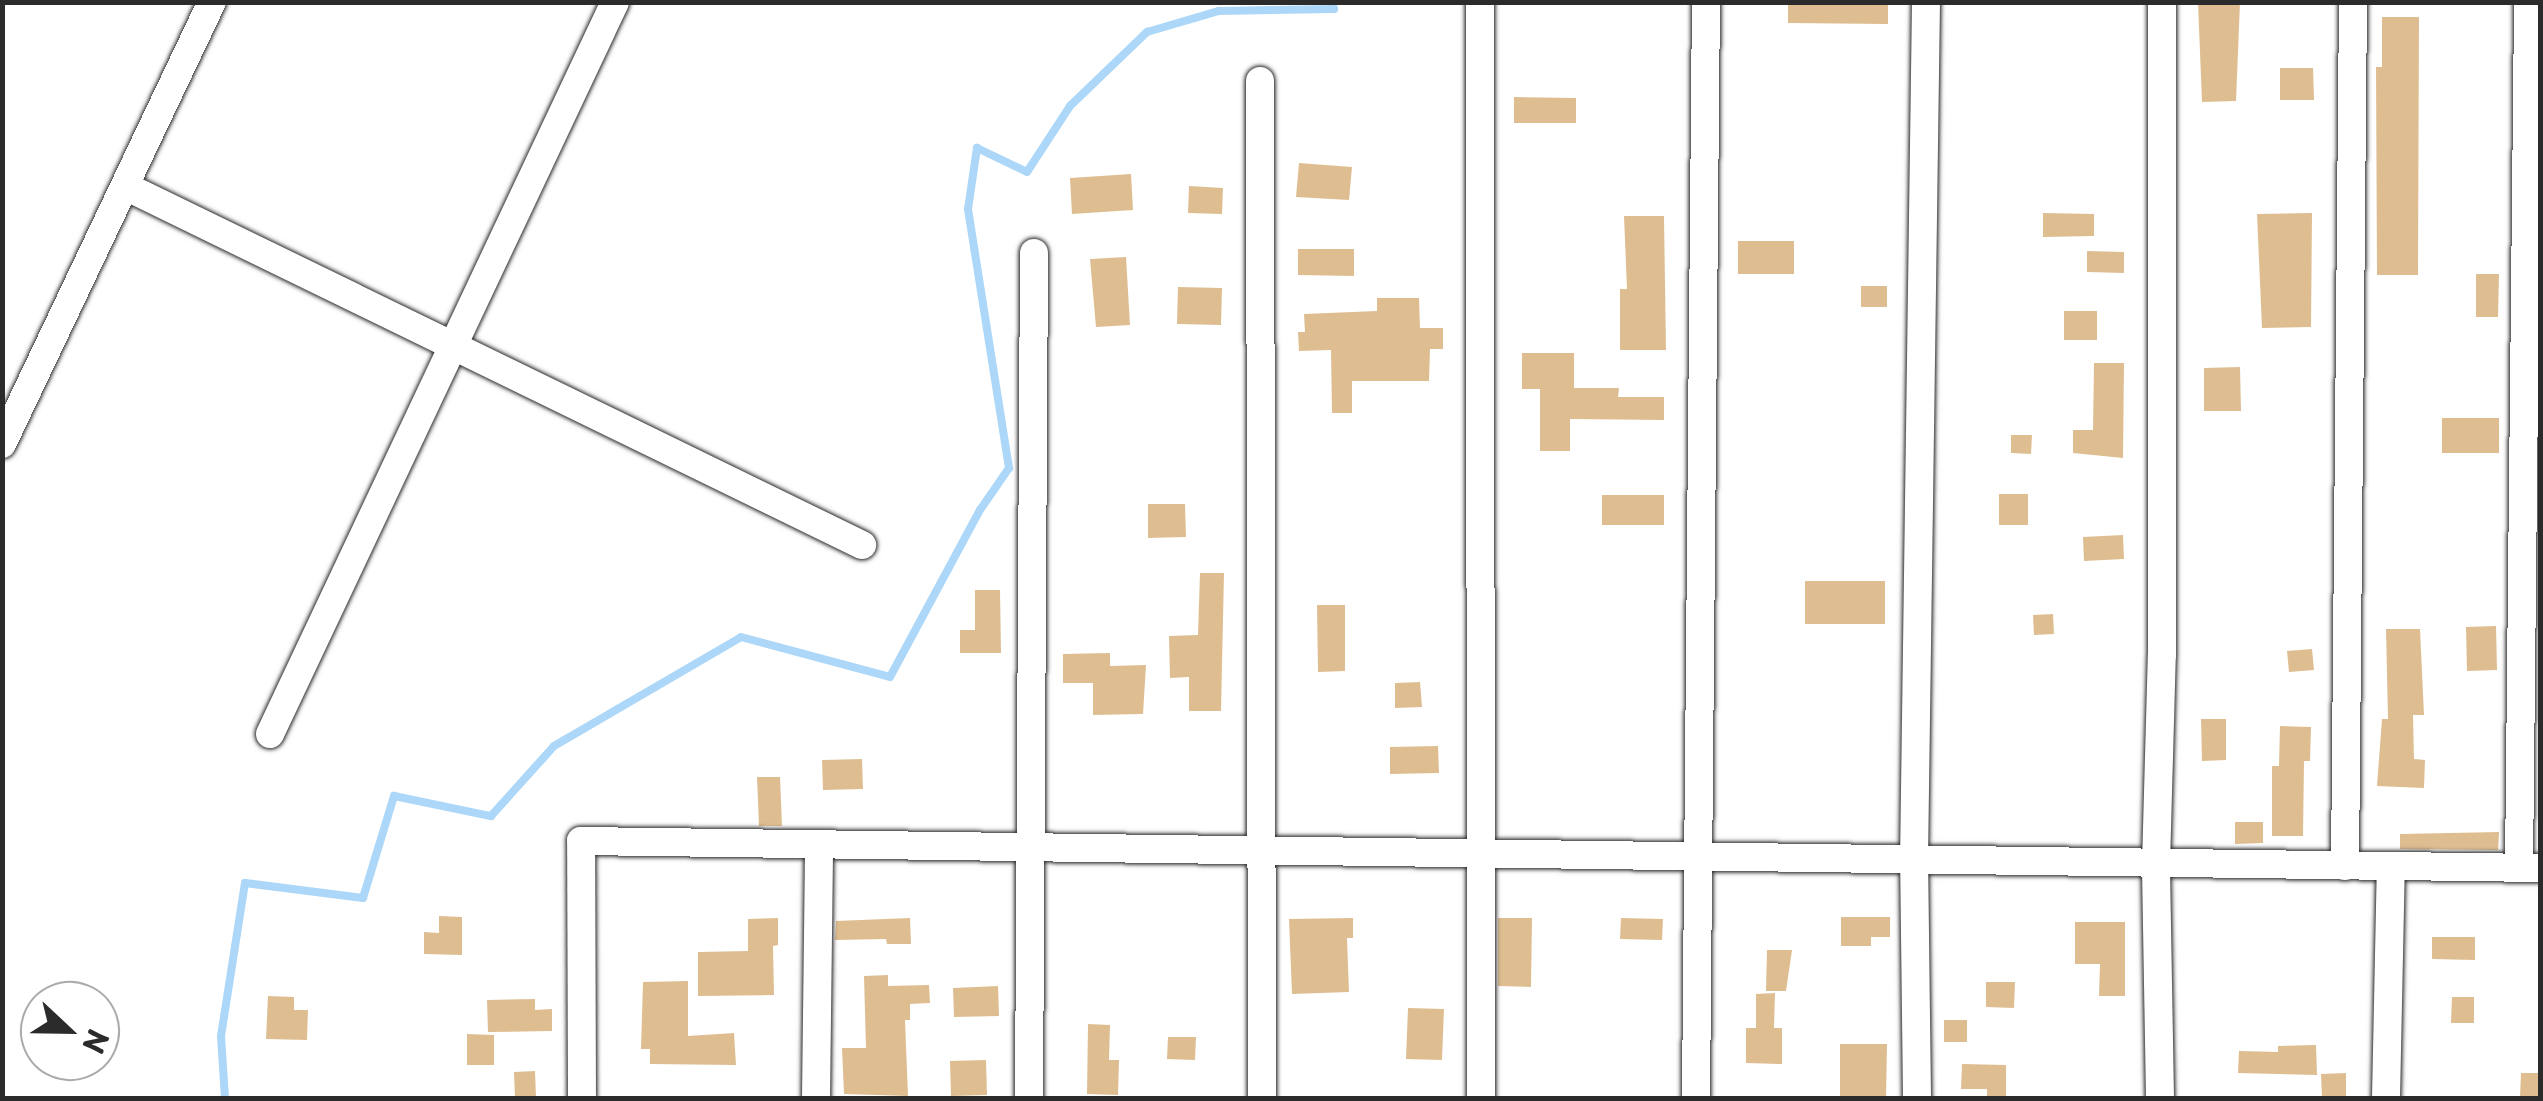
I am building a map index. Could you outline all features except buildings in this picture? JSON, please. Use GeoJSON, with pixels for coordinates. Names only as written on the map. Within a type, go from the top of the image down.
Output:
{"type":"FeatureCollection","features":[{"type":"Feature","properties":{"kind":"street"},"geometry":{"type":"LineString","coordinates":[[2,444],[212,2]]}},
{"type":"Feature","properties":{"kind":"street"},"geometry":{"type":"LineString","coordinates":[[270,734],[615,2]]}},
{"type":"Feature","properties":{"kind":"street"},"geometry":{"type":"LineString","coordinates":[[1480,2],[1482,1098]]}},
{"type":"Feature","properties":{"kind":"street"},"geometry":{"type":"LineString","coordinates":[[1696,1098],[1706,2]]}},
{"type":"Feature","properties":{"kind":"street"},"geometry":{"type":"LineString","coordinates":[[1918,1098],[1914,861],[1926,2]]}},
{"type":"Feature","properties":{"kind":"street"},"geometry":{"type":"LineString","coordinates":[[2160,1098],[2156,864],[2162,656],[2162,2]]}},
{"type":"Feature","properties":{"kind":"street"},"geometry":{"type":"LineString","coordinates":[[2345,866],[2354,2]]}},
{"type":"Feature","properties":{"kind":"street"},"geometry":{"type":"LineString","coordinates":[[582,1098],[581,840],[2530,868],[2528,2]]}},
{"type":"Feature","properties":{"kind":"street"},"geometry":{"type":"LineString","coordinates":[[1260,81],[1262,1098]]}},
{"type":"Feature","properties":{"kind":"street"},"geometry":{"type":"LineString","coordinates":[[125,186],[862,545]]}},
{"type":"Feature","properties":{"kind":"street"},"geometry":{"type":"LineString","coordinates":[[1029,1098],[1034,847],[1034,252]]}},
{"type":"Feature","properties":{"kind":"street"},"geometry":{"type":"LineString","coordinates":[[816,1098],[819,844]]}},
{"type":"Feature","properties":{"kind":"street"},"geometry":{"type":"LineString","coordinates":[[2386,1098],[2391,866]]}},
{"type":"Feature","properties":{"kind":"waterway"},"geometry":{"type":"LineString","coordinates":[[225,1098],[221,1036],[245,883],[363,898],[394,796],[491,816],[554,746],[741,637],[890,677],[980,510],[1009,468],[968,209],[977,148],[1027,172],[1070,106],[1147,32],[1219,11],[1334,9],[1331,2]]}}]}
